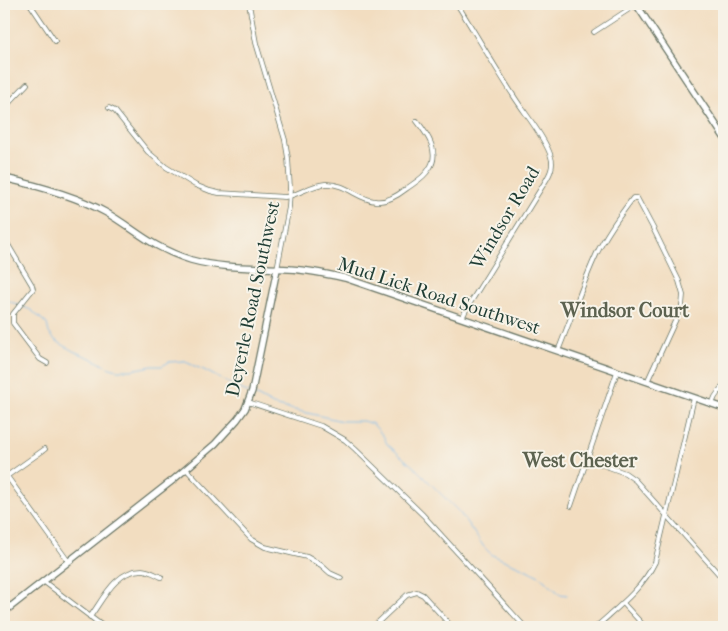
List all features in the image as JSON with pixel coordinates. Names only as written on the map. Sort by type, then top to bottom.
[{"type":"street","points":[[30,4],[55,40]]},
{"type":"street","name":"Deyerle Road Southwest","points":[[4,612],[186,469],[226,433],[237,420],[249,397],[255,378],[290,196],[288,154],[256,43],[249,4]]},
{"type":"street","name":"Windsor Road","points":[[457,4],[547,147],[552,163],[550,173],[545,182],[466,308],[462,318]]},
{"type":"street","points":[[594,32],[636,4],[724,137]]},
{"type":"street","points":[[4,108],[27,84]]},
{"type":"street","points":[[109,108],[115,111],[148,152],[157,160],[203,189],[219,193],[283,197],[323,184],[331,184],[341,186],[373,201],[383,201],[398,196],[426,174],[431,166],[433,150],[429,138],[417,121]]},
{"type":"street","name":"Mud Lick Road Southwest","points":[[4,178],[90,204],[154,244],[176,255],[220,266],[277,268],[345,278],[724,408]]},
{"type":"street","points":[[558,351],[597,253],[624,210],[635,197],[653,228],[679,281],[683,295],[682,306],[647,382]]},
{"type":"street","points":[[4,238],[33,289],[13,314],[13,323],[40,359],[47,363]]},
{"type":"street","points":[[571,506],[617,372]]},
{"type":"street","points":[[712,404],[724,384]]},
{"type":"street","points":[[249,397],[321,426],[345,440],[422,515],[525,627]]},
{"type":"street","points":[[596,627],[638,588],[651,570],[658,554],[694,398]]},
{"type":"street","points":[[45,449],[5,474],[68,561]]},
{"type":"street","points":[[587,459],[613,468],[635,480],[724,580]]},
{"type":"street","points":[[186,469],[251,539],[265,547],[314,560],[330,573],[341,578]]},
{"type":"street","points":[[90,617],[113,584],[130,572],[142,570],[161,577]]},
{"type":"street","points":[[43,581],[104,627]]},
{"type":"street","points":[[373,627],[407,595],[416,592],[423,595],[452,627]]},
{"type":"street","points":[[4,599],[10,606]]},
{"type":"street","points":[[623,603],[645,627]]},
{"type":"waterway","points":[[4,299],[31,310],[47,324],[49,333],[55,340],[107,367],[117,370],[131,370],[183,361],[249,393]]},
{"type":"waterway","points":[[253,394],[273,405],[342,421],[363,421],[373,424],[384,437],[387,444],[416,469],[460,513],[484,547],[492,555],[539,576],[560,594],[567,595]]},
{"type":"district","name":"Windsor Court","points":[[625,310]]},
{"type":"district","name":"West Chester","points":[[580,460]]}]
